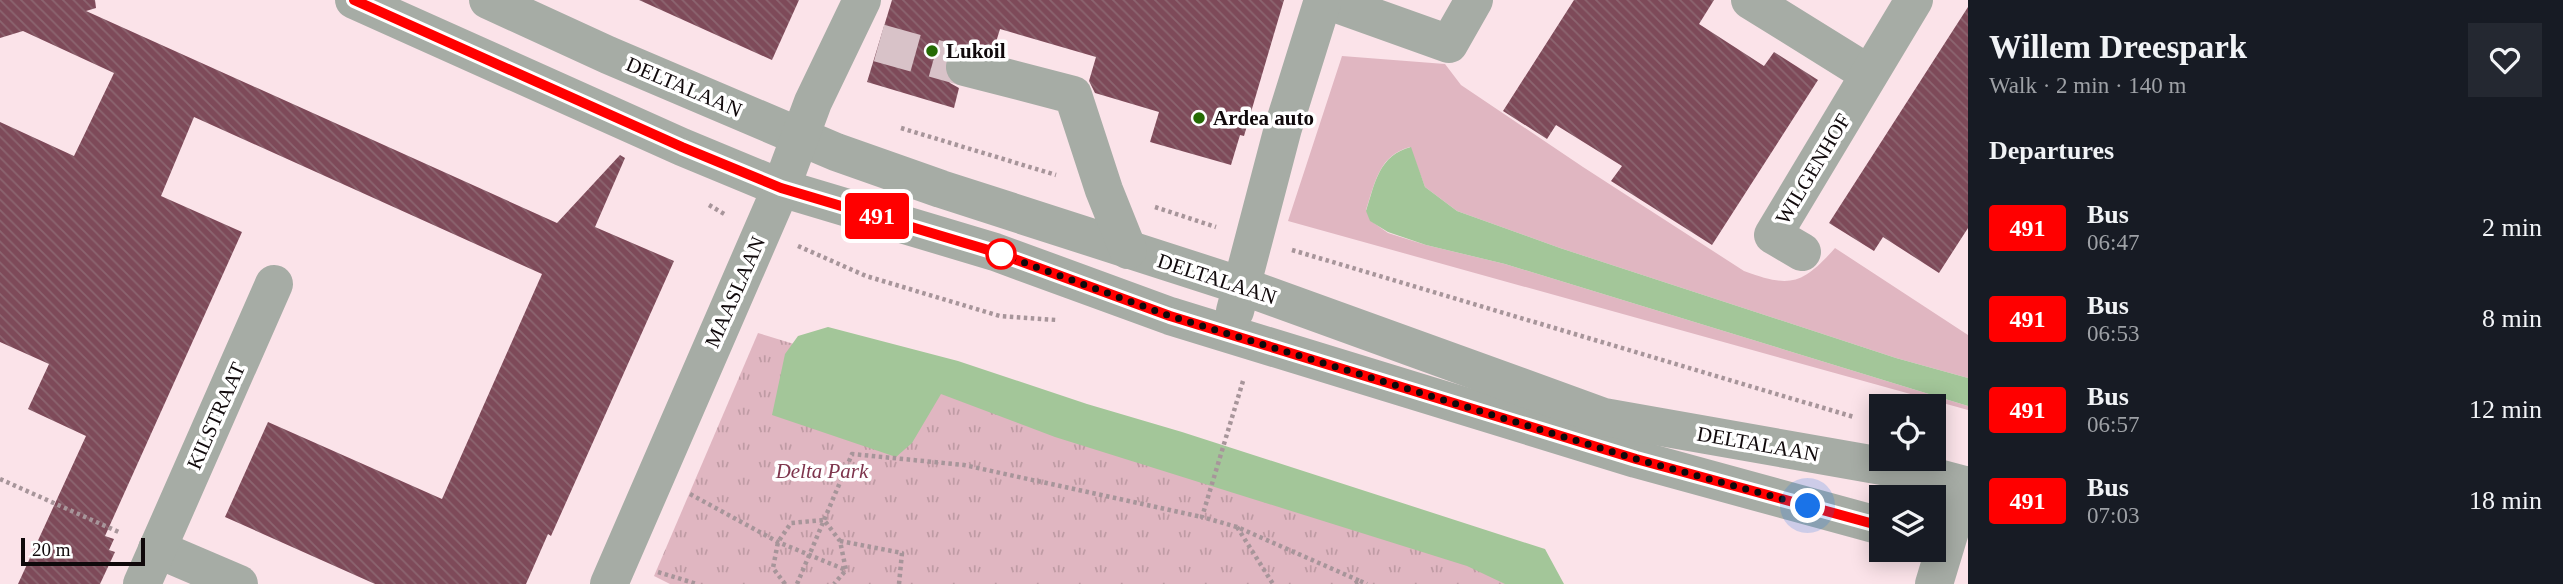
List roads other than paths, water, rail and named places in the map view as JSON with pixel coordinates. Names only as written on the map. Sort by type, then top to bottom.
[{"type":"street","name":"DELTALAAN","points":[[354,0],[682,147],[781,188],[995,252],[1170,316],[1636,459],[1869,523]]},
{"type":"street","name":"DELTALAAN","points":[[488,0],[617,59],[836,152],[928,185],[1242,286],[1604,418],[1916,472],[1966,485]]},
{"type":"street","name":"MAASLAAN","points":[[609,584],[781,188],[813,102],[862,39],[862,0]]},
{"type":"street","points":[[1229,333],[1283,128],[1324,0],[1450,44],[1474,0]]},
{"type":"street","points":[[1750,0],[1869,74]]},
{"type":"street","name":"WILGENHOF","points":[[1802,251],[1773,235],[1914,0]]},
{"type":"street","points":[[965,67],[1073,95],[1104,190],[1128,250]]},
{"type":"street","name":"KILSTRAAT","points":[[142,584],[274,284]]},
{"type":"street","points":[[1934,584],[1966,485]]},
{"type":"street","points":[[157,549],[239,584]]},
{"type":"tunnel","points":[[879,43],[965,67]]},
{"type":"place","name":"Lukoil","points":[[932,51]]},
{"type":"place","name":"Ardea auto","points":[[1199,118]]},
{"type":"park label","name":"Delta Park","points":[[822,471]]}]
